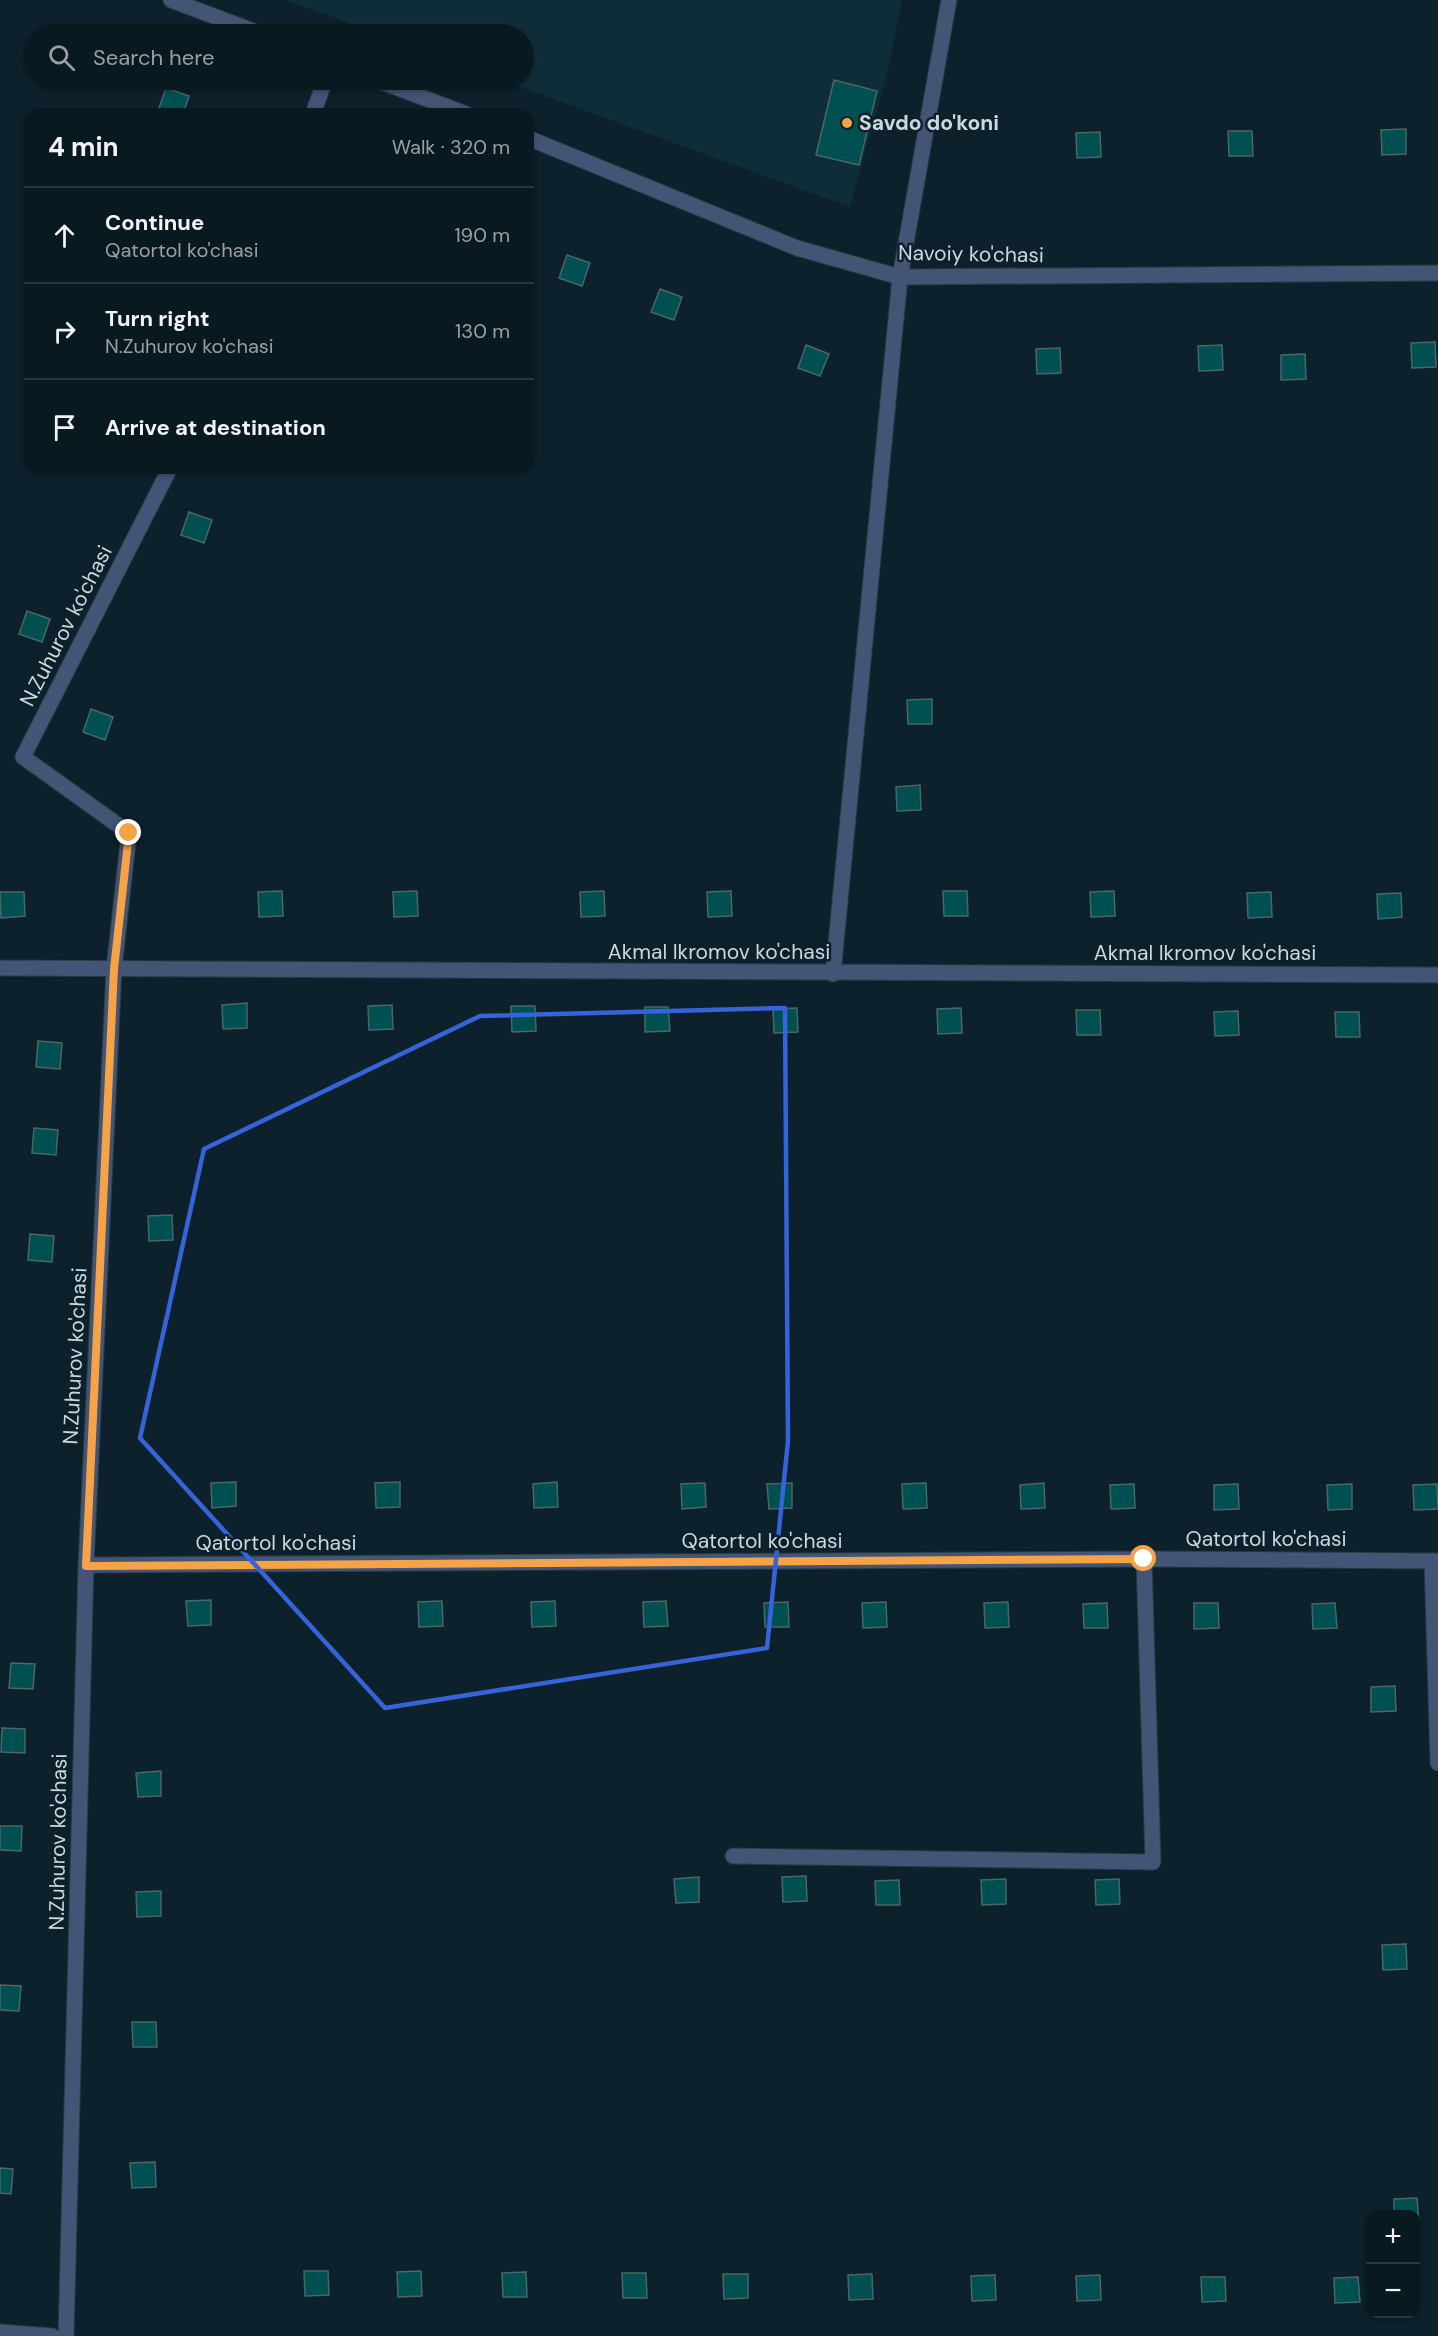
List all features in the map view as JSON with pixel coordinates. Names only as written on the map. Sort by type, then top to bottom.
[{"type":"street","points":[[171,0],[235,24]]},
{"type":"street","points":[[833,974],[900,277],[949,0]]},
{"type":"street","points":[[315,108],[321,90]]},
{"type":"street","points":[[403,90],[449,108]]},
{"type":"street","name":"Navoiy ko'chasi","points":[[534,140],[797,249],[900,277],[1438,273]]},
{"type":"street","name":"N.Zuhurov ko'chasi","points":[[66,2336],[86,1566],[114,969],[129,833],[23,758],[167,474]]},
{"type":"street","name":"Akmal Ikromov ko'chasi","points":[[0,968],[833,974],[1438,975]]},
{"type":"street","points":[[733,1856],[1153,1862],[1144,1559]]},
{"type":"street","name":"Qatortol ko'chasi","points":[[86,1566],[1144,1559],[1435,1561]]},
{"type":"street","points":[[1435,1561],[1438,1763]]},
{"type":"street","points":[[0,2332],[52,2336]]},
{"type":"highlighted area","points":[[785,1008],[788,1441],[767,1648],[385,1708],[140,1438],[204,1149],[480,1016]]},
{"type":"shaded area","points":[[285,0],[902,0],[888,70],[850,207],[528,90],[534,90],[534,24],[351,24]]},
{"type":"building","name":"Savdo do'koni","points":[[834,80],[877,91],[859,165],[816,155]]},
{"type":"building","points":[[165,90],[189,96],[185,108],[159,108]]},
{"type":"building","points":[[1406,129],[1406,154],[1382,155],[1381,130]]},
{"type":"building","points":[[1228,131],[1252,131],[1253,156],[1229,156]]},
{"type":"building","points":[[1100,132],[1101,157],[1077,158],[1076,133]]},
{"type":"building","points":[[567,255],[590,263],[582,286],[559,278]]},
{"type":"building","points":[[660,289],[682,297],[674,320],[651,312]]},
{"type":"building","points":[[1435,342],[1436,367],[1412,368],[1411,343]]},
{"type":"building","points":[[806,345],[829,354],[820,376],[798,368]]},
{"type":"building","points":[[1222,345],[1223,370],[1199,371],[1198,346]]},
{"type":"building","points":[[1060,348],[1061,373],[1037,374],[1036,349]]},
{"type":"building","points":[[1305,354],[1306,379],[1281,380],[1281,355]]},
{"type":"building","points":[[189,512],[212,520],[204,543],[181,535]]},
{"type":"building","points":[[27,611],[50,619],[42,642],[19,634]]},
{"type":"building","points":[[932,699],[932,724],[908,724],[907,700]]},
{"type":"building","points":[[91,709],[113,717],[105,740],[83,732]]},
{"type":"building","points":[[920,785],[921,810],[897,811],[896,787]]},
{"type":"building","points":[[282,891],[283,916],[259,917],[258,892]]},
{"type":"building","points":[[417,891],[418,916],[394,917],[393,892]]},
{"type":"building","points":[[604,891],[605,916],[581,917],[580,892]]},
{"type":"building","points":[[731,891],[732,916],[708,917],[707,892]]},
{"type":"building","points":[[943,891],[967,891],[968,916],[944,916]]},
{"type":"building","points":[[1114,891],[1115,916],[1091,917],[1090,892]]},
{"type":"building","points":[[0,892],[24,892],[25,916],[1,918]]},
{"type":"building","points":[[1271,892],[1272,917],[1248,918],[1247,893]]},
{"type":"building","points":[[1401,893],[1402,917],[1378,919],[1377,894]]},
{"type":"building","points":[[247,1003],[247,1028],[223,1029],[222,1005]]},
{"type":"building","points":[[392,1005],[393,1029],[369,1030],[368,1006]]},
{"type":"building","points":[[511,1006],[535,1006],[536,1031],[512,1032]]},
{"type":"building","points":[[645,1007],[668,1007],[670,1031],[645,1032]]},
{"type":"building","points":[[797,1008],[798,1032],[774,1033],[773,1009]]},
{"type":"building","points":[[961,1008],[962,1033],[938,1034],[937,1009]]},
{"type":"building","points":[[1076,1010],[1100,1010],[1101,1035],[1077,1035]]},
{"type":"building","points":[[1238,1011],[1239,1035],[1215,1036],[1214,1012]]},
{"type":"building","points":[[1335,1012],[1359,1012],[1360,1037],[1336,1037]]},
{"type":"building","points":[[38,1041],[62,1043],[60,1069],[36,1067]]},
{"type":"building","points":[[34,1128],[58,1130],[56,1155],[32,1153]]},
{"type":"building","points":[[172,1215],[173,1240],[149,1241],[148,1216]]},
{"type":"building","points":[[30,1234],[54,1236],[52,1262],[28,1260]]},
{"type":"building","points":[[236,1482],[236,1506],[212,1508],[211,1483]]},
{"type":"building","points":[[400,1482],[400,1507],[376,1508],[375,1483]]},
{"type":"building","points":[[557,1482],[558,1507],[534,1508],[533,1484]]},
{"type":"building","points":[[705,1483],[706,1507],[682,1509],[681,1484]]},
{"type":"building","points":[[792,1483],[792,1508],[769,1509],[767,1484]]},
{"type":"building","points":[[926,1483],[927,1508],[903,1509],[902,1484]]},
{"type":"building","points":[[1044,1483],[1045,1508],[1021,1509],[1020,1485]]},
{"type":"building","points":[[1134,1484],[1135,1508],[1111,1509],[1110,1485]]},
{"type":"building","points":[[1238,1484],[1239,1509],[1214,1510],[1214,1485]]},
{"type":"building","points":[[1352,1484],[1352,1509],[1328,1510],[1327,1485]]},
{"type":"building","points":[[1437,1484],[1438,1509],[1414,1510],[1413,1485]]},
{"type":"building","points":[[211,1600],[211,1625],[188,1626],[186,1601]]},
{"type":"building","points":[[442,1601],[443,1626],[419,1627],[418,1602]]},
{"type":"building","points":[[555,1601],[556,1626],[532,1627],[531,1602]]},
{"type":"building","points":[[666,1601],[668,1626],[644,1627],[643,1602]]},
{"type":"building","points":[[788,1602],[789,1627],[765,1627],[764,1603]]},
{"type":"building","points":[[886,1602],[887,1627],[863,1628],[862,1603]]},
{"type":"building","points":[[1008,1602],[1009,1627],[985,1628],[984,1603]]},
{"type":"building","points":[[1107,1603],[1108,1628],[1084,1628],[1083,1604]]},
{"type":"building","points":[[1194,1603],[1218,1603],[1219,1628],[1194,1629]]},
{"type":"building","points":[[1335,1603],[1337,1628],[1313,1629],[1312,1604]]},
{"type":"building","points":[[11,1663],[35,1664],[33,1689],[9,1688]]},
{"type":"building","points":[[1395,1686],[1396,1711],[1371,1712],[1371,1687]]},
{"type":"building","points":[[2,1728],[25,1729],[25,1753],[1,1752]]},
{"type":"building","points":[[161,1771],[161,1796],[138,1797],[136,1773]]},
{"type":"building","points":[[0,1826],[22,1826],[21,1851],[0,1850]]},
{"type":"building","points":[[806,1876],[807,1901],[783,1902],[782,1877]]},
{"type":"building","points":[[699,1877],[699,1902],[676,1903],[674,1879]]},
{"type":"building","points":[[1006,1879],[1006,1904],[982,1905],[981,1880]]},
{"type":"building","points":[[1119,1879],[1120,1904],[1096,1905],[1095,1880]]},
{"type":"building","points":[[899,1880],[900,1905],[876,1905],[875,1881]]},
{"type":"building","points":[[161,1891],[161,1916],[137,1917],[136,1892]]},
{"type":"building","points":[[1406,1944],[1407,1969],[1383,1970],[1382,1945]]},
{"type":"building","points":[[0,1985],[21,1986],[19,2011],[0,2010]]},
{"type":"building","points":[[132,2022],[156,2022],[157,2047],[133,2047]]},
{"type":"building","points":[[155,2162],[156,2187],[132,2188],[130,2163]]},
{"type":"building","points":[[0,2168],[13,2169],[11,2194],[0,2193]]},
{"type":"building","points":[[1417,2198],[1418,2210],[1394,2210],[1394,2199]]},
{"type":"building","points":[[304,2271],[328,2271],[329,2295],[305,2296]]},
{"type":"building","points":[[421,2271],[422,2296],[398,2297],[397,2272]]},
{"type":"building","points":[[526,2272],[527,2297],[503,2297],[502,2273]]},
{"type":"building","points":[[622,2273],[646,2273],[647,2298],[623,2298]]},
{"type":"building","points":[[723,2274],[748,2274],[748,2298],[724,2299]]},
{"type":"building","points":[[872,2274],[873,2299],[849,2300],[848,2275]]},
{"type":"building","points":[[995,2275],[996,2300],[972,2301],[971,2276]]},
{"type":"building","points":[[1100,2275],[1101,2300],[1077,2301],[1076,2276]]},
{"type":"building","points":[[1201,2277],[1225,2277],[1226,2301],[1202,2302]]},
{"type":"building","points":[[1358,2277],[1360,2302],[1335,2303],[1334,2278]]},
{"type":"place","name":"Savdo do'koni","points":[[847,123]]},
{"type":"route","points":[[129,833],[114,969],[86,1566],[1144,1559]]}]
